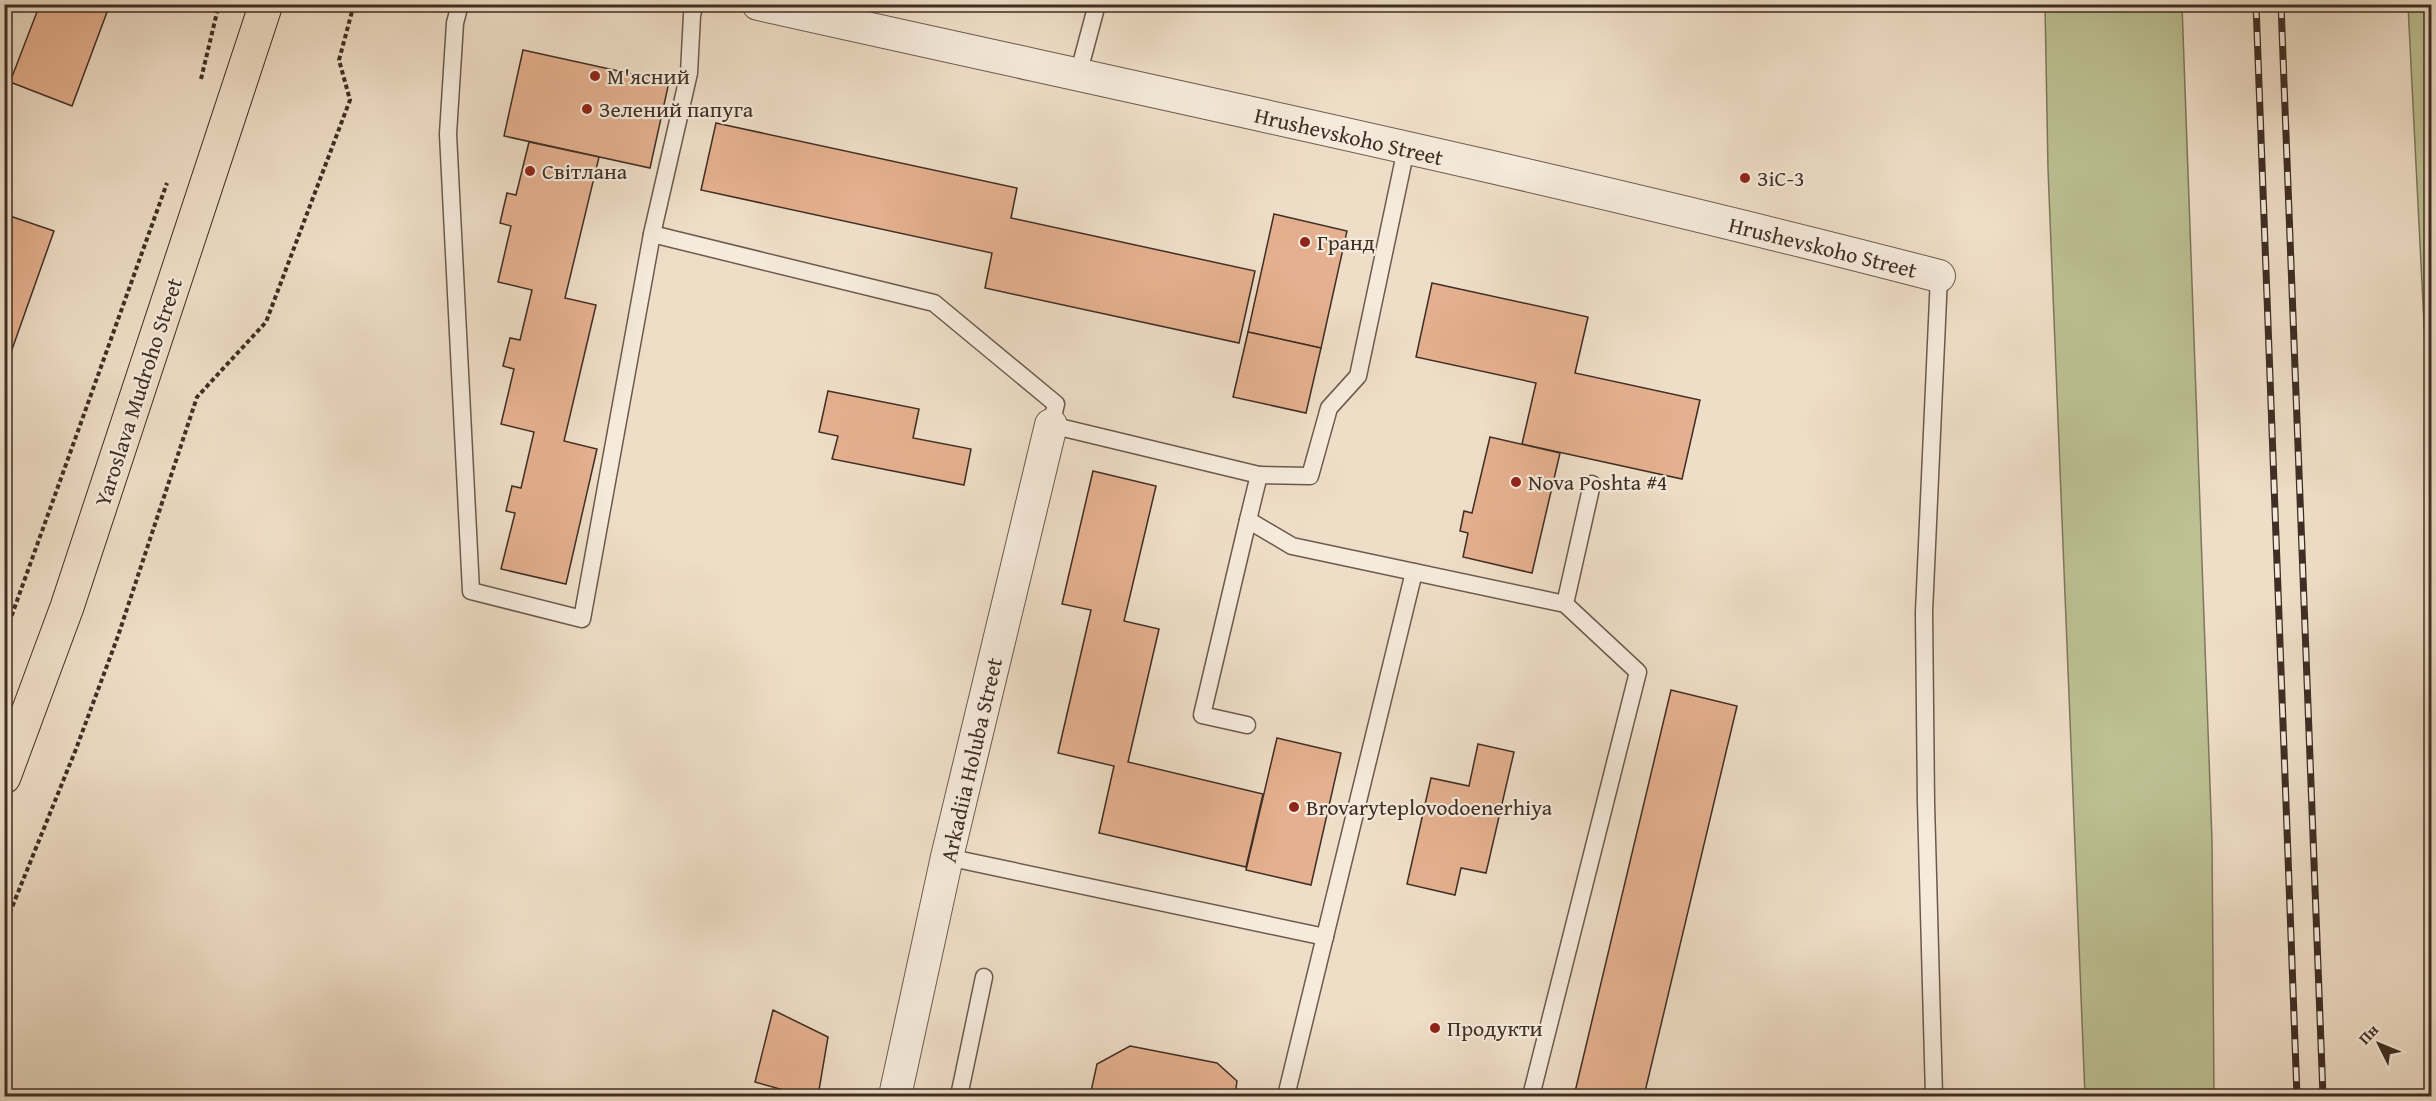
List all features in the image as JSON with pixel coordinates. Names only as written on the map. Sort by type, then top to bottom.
[{"type":"main road","name":"Yaroslava Mudroho Street","points":[[4,777],[67,607],[266,4]]},
{"type":"street","name":"Hrushevskoho Street","points":[[758,4],[1765,231],[1939,276]]},
{"type":"street","name":"Arkadiia Holuba Street","points":[[895,1096],[947,857],[1051,425]]},
{"type":"lane","points":[[460,4],[455,23],[448,134],[471,591],[582,620],[652,234],[689,73],[692,15],[695,4]]},
{"type":"lane","points":[[1078,75],[1097,4]]},
{"type":"lane","points":[[652,234],[934,303],[1056,404],[1051,425],[1259,475],[1310,476],[1329,408],[1358,376],[1406,149]]},
{"type":"lane","points":[[1934,1096],[1926,803],[1924,612],[1939,276]]},
{"type":"lane","points":[[1247,725],[1202,715],[1259,475]]},
{"type":"lane","points":[[1565,604],[1592,484]]},
{"type":"lane","points":[[1248,520],[1292,546],[1565,604],[1638,672],[1531,1096]]},
{"type":"lane","points":[[1286,1096],[1414,572]]},
{"type":"lane","points":[[947,857],[1325,938]]},
{"type":"lane","points":[[959,1096],[984,977]]},
{"type":"path","points":[[201,81],[219,4]]},
{"type":"path","points":[[4,927],[76,749],[118,636],[197,397],[266,322],[350,100],[339,60],[354,4]]},
{"type":"path","points":[[4,637],[167,181]]},
{"type":"green space","points":[[2045,5],[2182,5],[2212,841],[2214,1096],[2085,1096],[2048,169]]},
{"type":"green space","points":[[2408,5],[2431,5],[2431,463]]},
{"type":"building","points":[[40,4],[110,4],[72,106],[10,82]]},
{"type":"building","name":"Зелений папуга","points":[[523,50],[669,82],[650,168],[504,136]]},
{"type":"building","points":[[716,123],[1017,188],[1011,218],[1255,271],[1239,343],[985,288],[992,253],[701,190]]},
{"type":"building","points":[[529,142],[599,157],[565,298],[596,305],[564,441],[597,449],[566,584],[501,569],[515,513],[506,511],[512,486],[521,488],[534,432],[501,424],[514,369],[503,366],[510,338],[520,340],[532,290],[498,282],[511,226],[500,223],[507,193],[516,195]]},
{"type":"building","points":[[4,214],[54,231],[4,372]]},
{"type":"building","points":[[1274,214],[1347,231],[1321,348],[1248,332]]},
{"type":"building","points":[[1432,283],[1588,317],[1575,373],[1700,400],[1682,479],[1522,444],[1536,383],[1416,357]]},
{"type":"building","points":[[1248,332],[1321,348],[1306,413],[1233,397]]},
{"type":"building","points":[[828,391],[919,409],[913,438],[971,449],[964,485],[832,459],[838,436],[819,432]]},
{"type":"building","name":"Nova Poshta #4","points":[[1490,437],[1560,453],[1532,573],[1463,557],[1468,533],[1460,531],[1464,511],[1472,513]]},
{"type":"building","points":[[1093,471],[1156,486],[1124,621],[1159,629],[1128,762],[1263,794],[1246,867],[1099,833],[1114,766],[1058,753],[1091,610],[1062,604]]},
{"type":"building","points":[[1671,690],[1737,706],[1644,1096],[1574,1096]]},
{"type":"building","name":"Brovaryteplovodoenerhiya","points":[[1277,738],[1341,753],[1311,885],[1246,870]]},
{"type":"building","points":[[1478,744],[1514,752],[1486,873],[1461,868],[1455,895],[1407,884],[1431,778],[1469,786]]},
{"type":"building","points":[[773,1010],[828,1037],[818,1096],[805,1096],[755,1082]]},
{"type":"building","points":[[1130,1046],[1217,1063],[1237,1081],[1235,1096],[1090,1096],[1097,1064]]},
{"type":"railway","points":[[2256,4],[2297,1096]]},
{"type":"railway","points":[[2281,4],[2323,1096]]},
{"type":"place","name":"М'ясний","points":[[595,76]]},
{"type":"place","name":"Зелений папуга","points":[[587,109]]},
{"type":"place","name":"Світлана","points":[[530,171]]},
{"type":"place","name":"ЗіС-3","points":[[1745,178]]},
{"type":"place","name":"Гранд","points":[[1305,242]]},
{"type":"place","name":"Nova Poshta #4","points":[[1516,482]]},
{"type":"place","name":"Brovaryteplovodoenerhiya","points":[[1294,807]]},
{"type":"place","name":"Продукти","points":[[1435,1028]]}]
